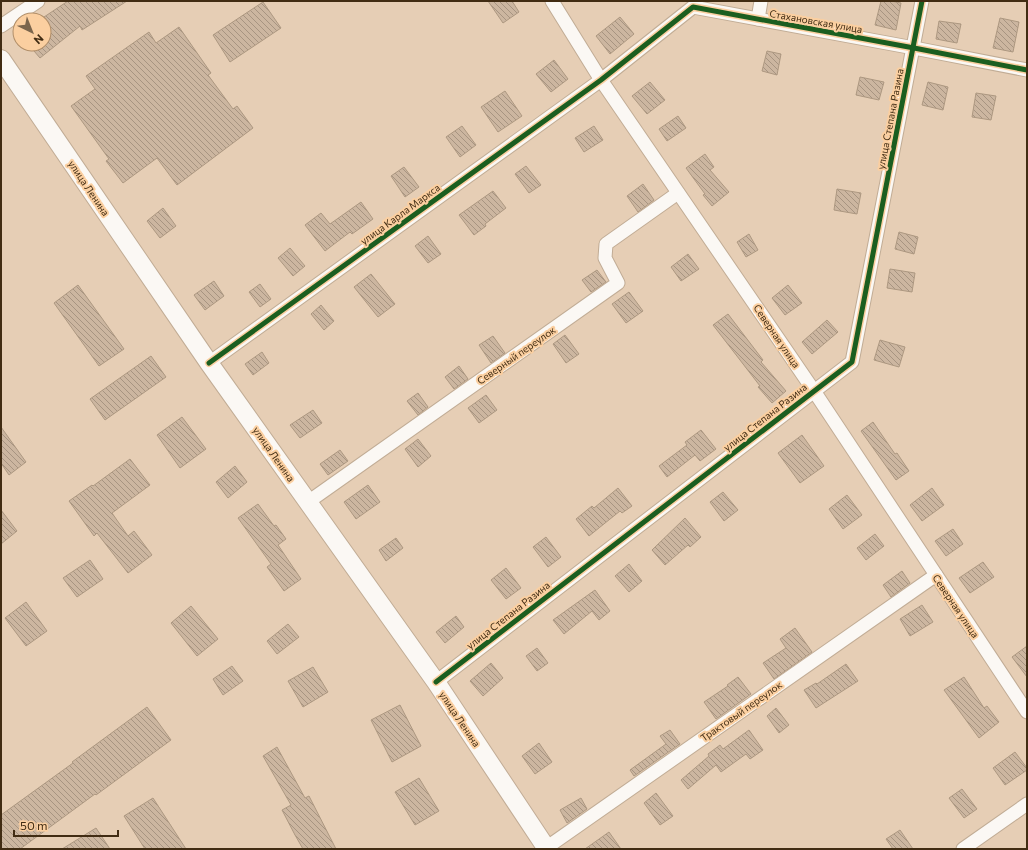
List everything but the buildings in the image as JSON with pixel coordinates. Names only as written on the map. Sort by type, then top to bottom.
[{"type":"main road","name":"улица Ленина","points":[[1,59],[209,363],[436,682],[546,848]]},
{"type":"street","points":[[1,26],[38,1]]},
{"type":"street","name":"Северная улица","points":[[552,1],[601,80],[814,391],[1027,712]]},
{"type":"street","points":[[758,19],[761,1]]},
{"type":"street","name":"улица Степана Разина","points":[[436,682],[852,362],[922,1]]},
{"type":"street","name":"Стахановская улица","points":[[601,80],[693,7],[1027,70]]},
{"type":"street","name":"улица Карла Маркса","points":[[209,363],[601,80]]},
{"type":"street","name":"Северный переулок","points":[[308,502],[618,283],[605,258],[606,244],[678,193]]},
{"type":"street","name":"Трактовый переулок","points":[[546,848],[936,575]]},
{"type":"street","points":[[963,849],[1027,804]]},
{"type":"cycle path","points":[[436,682],[852,362],[922,1]]},
{"type":"cycle path","points":[[209,363],[601,80],[693,7],[1027,70]]}]
